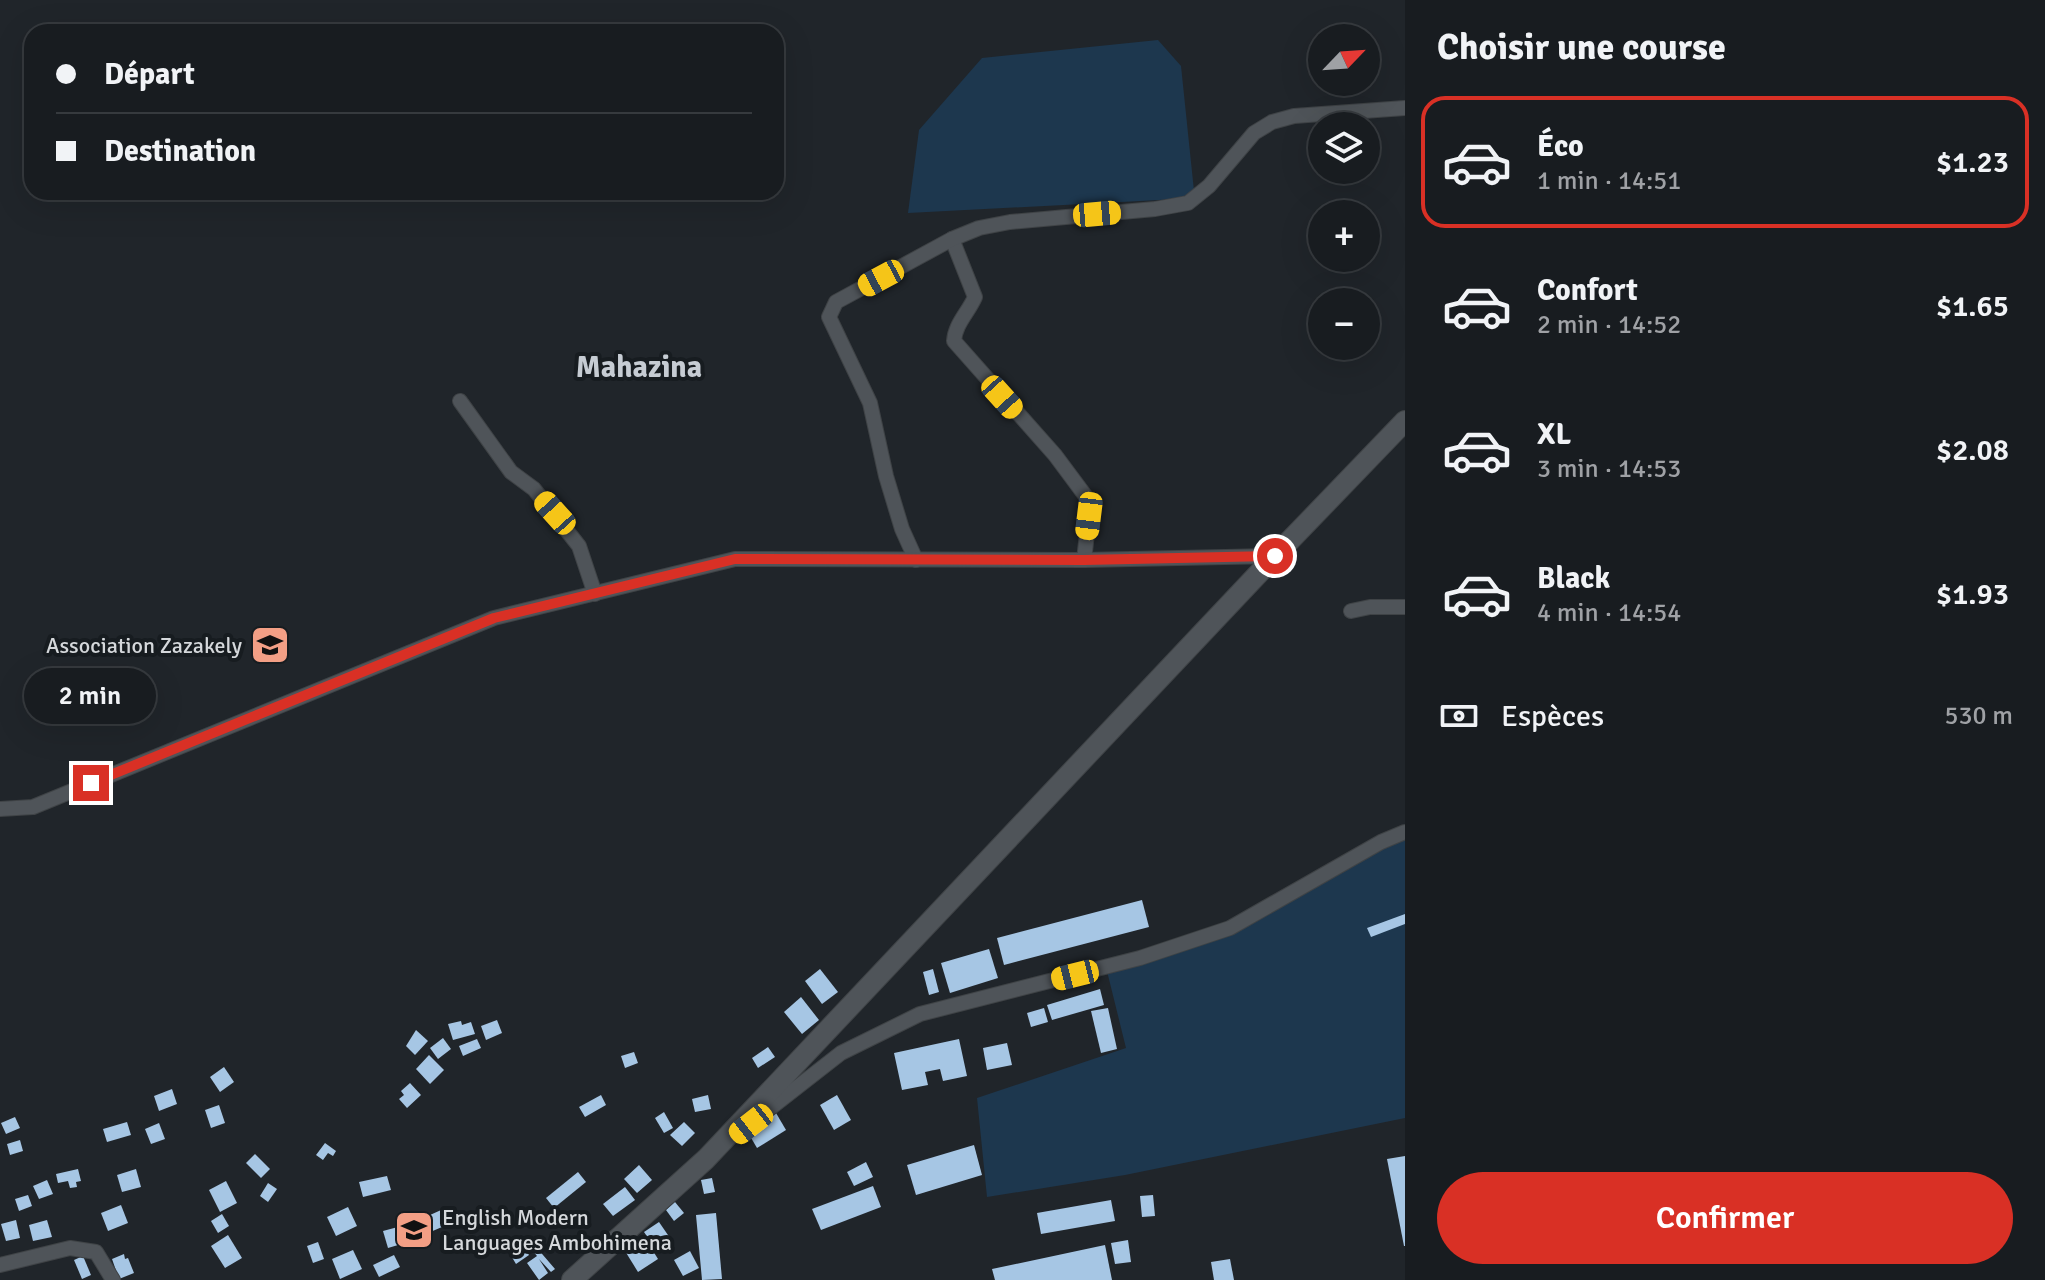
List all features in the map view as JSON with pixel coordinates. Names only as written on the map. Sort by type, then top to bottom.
[{"type":"main road","points":[[572,1280],[706,1159],[1405,421]]},
{"type":"street","points":[[916,560],[902,529],[886,476],[870,403],[829,317],[836,302],[952,239],[979,228],[1188,203],[1209,186],[1254,133],[1272,122],[1294,116],[1405,108]]},
{"type":"street","points":[[952,239],[975,297],[955,329],[954,341],[1055,455],[1087,498],[1089,516],[1084,560]]},
{"type":"street","points":[[460,401],[511,472],[534,489],[579,546],[595,594]]},
{"type":"street","points":[[0,809],[33,807],[494,618],[735,559],[1084,560],[1275,556]]},
{"type":"street","points":[[1351,611],[1370,607],[1405,607]]},
{"type":"street","points":[[706,1159],[841,1053],[920,1014],[1140,958],[1230,928],[1381,842],[1405,832]]},
{"type":"street","points":[[0,1265],[70,1248],[96,1252],[113,1280]]},
{"type":"shaded area","points":[[1158,40],[1181,66],[1194,191],[1178,199],[908,213],[919,130],[982,58]]},
{"type":"shaded area","points":[[1405,832],[1405,1118],[1125,1175],[987,1197],[977,1098],[1126,1048],[1106,967],[1230,928]]},
{"type":"building","points":[[1142,900],[1149,927],[1004,965],[997,938]]},
{"type":"building","points":[[1405,914],[1405,924],[1371,937],[1367,928]]},
{"type":"building","points":[[989,949],[998,978],[950,993],[941,963]]},
{"type":"building","points":[[820,969],[838,992],[822,1004],[805,981]]},
{"type":"building","points":[[933,969],[939,992],[929,995],[923,972]]},
{"type":"building","points":[[1100,989],[1104,1005],[1052,1020],[1047,1005]]},
{"type":"building","points":[[801,997],[819,1020],[802,1034],[784,1012]]},
{"type":"building","points":[[1044,1008],[1048,1022],[1031,1027],[1027,1013]]},
{"type":"building","points":[[1108,1008],[1117,1049],[1101,1053],[1091,1011]]},
{"type":"building","points":[[497,1020],[502,1033],[486,1040],[481,1026]]},
{"type":"building","points":[[461,1021],[462,1025],[471,1022],[475,1034],[453,1040],[448,1024]]},
{"type":"building","points":[[416,1030],[428,1041],[415,1055],[406,1046]]},
{"type":"building","points":[[443,1038],[451,1049],[438,1059],[430,1048]]},
{"type":"building","points":[[477,1039],[481,1048],[463,1056],[459,1046]]},
{"type":"building","points":[[959,1039],[967,1076],[943,1081],[940,1069],[925,1072],[928,1085],[902,1090],[894,1053]]},
{"type":"building","points":[[1007,1043],[1012,1065],[987,1070],[983,1048]]},
{"type":"building","points":[[768,1047],[775,1057],[758,1068],[752,1058]]},
{"type":"building","points":[[634,1052],[638,1063],[625,1068],[621,1056]]},
{"type":"building","points":[[429,1055],[444,1070],[430,1084],[416,1069]]},
{"type":"building","points":[[224,1067],[234,1082],[220,1092],[210,1077]]},
{"type":"building","points":[[410,1083],[421,1095],[407,1108],[399,1099],[404,1095],[401,1091]]},
{"type":"building","points":[[172,1089],[177,1104],[159,1111],[154,1096]]},
{"type":"building","points":[[601,1095],[606,1105],[585,1117],[579,1107]]},
{"type":"building","points":[[708,1095],[711,1109],[695,1112],[692,1099]]},
{"type":"building","points":[[837,1095],[851,1120],[834,1130],[820,1105]]},
{"type":"building","points":[[219,1105],[225,1123],[211,1128],[205,1110]]},
{"type":"building","points":[[664,1112],[673,1128],[664,1133],[655,1118]]},
{"type":"building","points":[[776,1113],[786,1130],[757,1148],[747,1131]]},
{"type":"building","points":[[15,1117],[20,1128],[6,1134],[1,1123]]},
{"type":"building","points":[[127,1122],[131,1135],[107,1142],[103,1129]]},
{"type":"building","points":[[684,1122],[695,1133],[682,1146],[670,1135]]},
{"type":"building","points":[[159,1123],[165,1139],[151,1144],[145,1129]]},
{"type":"building","points":[[20,1140],[23,1151],[10,1155],[7,1144]]},
{"type":"building","points":[[325,1143],[336,1151],[333,1156],[328,1153],[323,1160],[316,1155]]},
{"type":"building","points":[[974,1145],[982,1175],[916,1195],[907,1165]]},
{"type":"building","points":[[255,1154],[270,1169],[261,1178],[246,1163]]},
{"type":"building","points":[[1405,1156],[1405,1246],[1404,1246],[1387,1159]]},
{"type":"building","points":[[866,1162],[873,1177],[854,1186],[847,1172]]},
{"type":"building","points":[[639,1165],[652,1180],[637,1193],[624,1179]]},
{"type":"building","points":[[78,1169],[81,1181],[76,1182],[77,1187],[70,1188],[68,1181],[58,1183],[56,1174]]},
{"type":"building","points":[[136,1169],[141,1187],[122,1192],[117,1175]]},
{"type":"building","points":[[578,1172],[586,1182],[554,1208],[546,1198]]},
{"type":"building","points":[[387,1176],[391,1190],[363,1197],[359,1182]]},
{"type":"building","points":[[712,1178],[715,1192],[704,1194],[701,1180]]},
{"type":"building","points":[[47,1180],[53,1194],[39,1199],[33,1186]]},
{"type":"building","points":[[226,1181],[237,1203],[220,1212],[209,1190]]},
{"type":"building","points":[[268,1183],[277,1189],[268,1202],[260,1196]]},
{"type":"building","points":[[873,1186],[881,1207],[821,1230],[812,1209]]},
{"type":"building","points":[[625,1187],[635,1200],[613,1216],[603,1204]]},
{"type":"building","points":[[28,1195],[32,1206],[19,1211],[15,1199]]},
{"type":"building","points":[[1153,1195],[1155,1216],[1142,1217],[1140,1196]]},
{"type":"building","points":[[1111,1200],[1115,1221],[1041,1234],[1037,1213]]},
{"type":"building","points":[[675,1202],[684,1213],[674,1221],[666,1210]]},
{"type":"building","points":[[121,1205],[128,1223],[108,1231],[101,1213]]},
{"type":"building","points":[[450,1206],[456,1221],[428,1233],[424,1224],[433,1221],[430,1215]]},
{"type":"building","points":[[348,1207],[357,1226],[336,1236],[327,1217]]},
{"type":"building","points":[[716,1213],[722,1279],[702,1280],[696,1215]]},
{"type":"building","points":[[222,1214],[229,1226],[218,1233],[211,1221]]},
{"type":"building","points":[[16,1220],[20,1238],[6,1241],[1,1224]]},
{"type":"building","points":[[47,1220],[52,1237],[33,1241],[29,1225]]},
{"type":"building","points":[[420,1221],[425,1237],[388,1248],[383,1231]]},
{"type":"building","points":[[659,1222],[670,1238],[655,1248],[644,1232]]},
{"type":"building","points":[[228,1235],[242,1258],[225,1268],[211,1246]]},
{"type":"building","points":[[645,1238],[658,1259],[638,1272],[625,1251]]},
{"type":"building","points":[[1128,1240],[1131,1262],[1115,1264],[1111,1243]]},
{"type":"building","points":[[318,1242],[324,1259],[313,1263],[307,1246]]},
{"type":"building","points":[[1105,1245],[1112,1280],[995,1280],[992,1269]]},
{"type":"building","points":[[523,1246],[529,1255],[516,1264],[510,1254]]},
{"type":"building","points":[[537,1248],[555,1269],[551,1272],[539,1259],[548,1273],[539,1280],[527,1263],[537,1256],[533,1251]]},
{"type":"building","points":[[353,1250],[362,1269],[340,1279],[332,1259]]},
{"type":"building","points":[[690,1251],[699,1268],[683,1276],[674,1260]]},
{"type":"building","points":[[124,1254],[134,1273],[119,1279],[112,1259]]},
{"type":"building","points":[[394,1255],[400,1267],[379,1277],[373,1265]]},
{"type":"building","points":[[83,1256],[91,1275],[82,1279],[74,1260]]},
{"type":"building","points":[[1230,1259],[1234,1280],[1214,1280],[1211,1262]]},
{"type":"place","name":"Association Zazakely","points":[[270,645]]},
{"type":"place","name":"English Modern Languages Ambohimena","points":[[414,1230]]},
{"type":"district","name":"Mahazina","points":[[639,367]]},
{"type":"route","points":[[91,783],[494,618],[735,559],[1084,560],[1275,556]]}]
